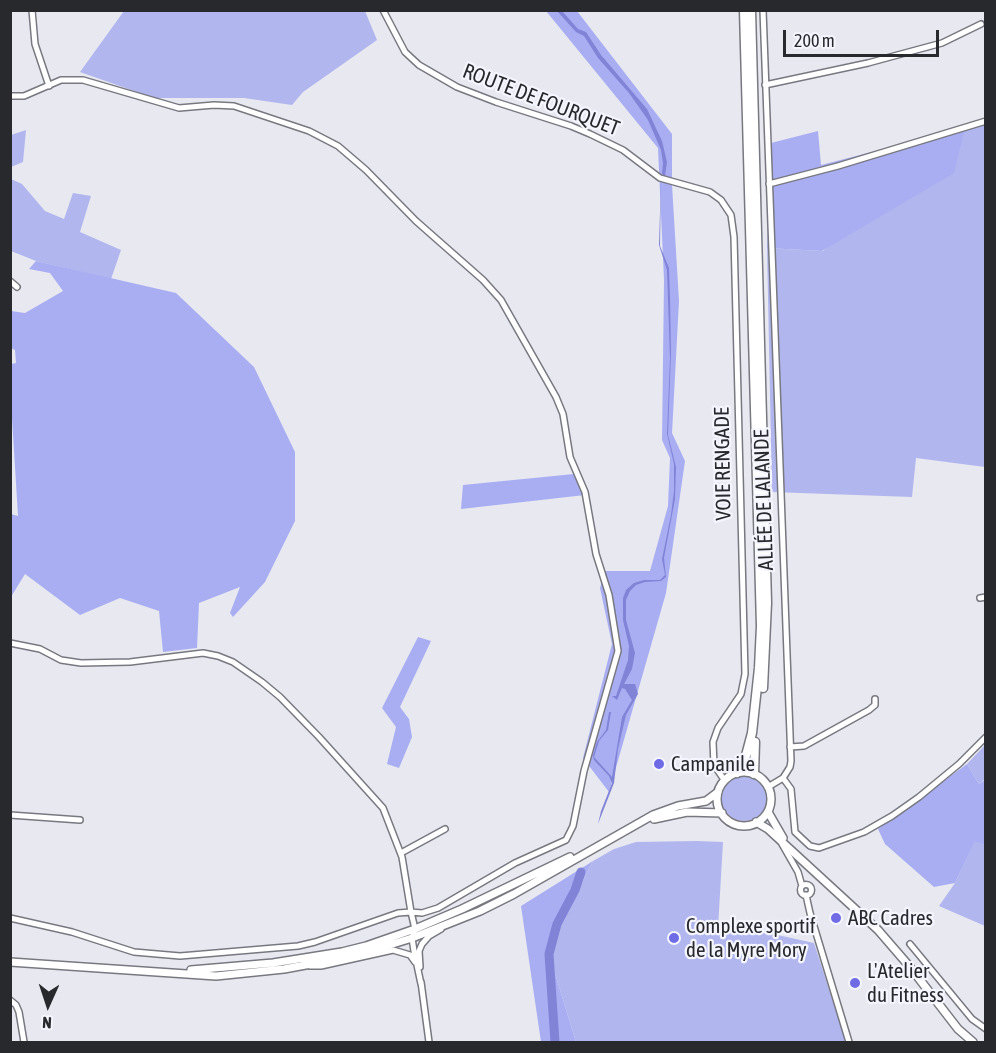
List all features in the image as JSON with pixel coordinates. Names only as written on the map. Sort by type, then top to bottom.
[{"type":"highway","points":[[737,773],[744,763],[752,733],[761,626],[744,10]]},
{"type":"highway","points":[[751,10],[767,626],[765,671],[753,752],[754,774]]},
{"type":"main road","points":[[768,812],[756,822],[743,825],[734,823],[722,813],[717,799],[724,780],[737,773],[754,774],[760,777],[768,787],[771,798],[768,812],[791,850]]},
{"type":"main road","points":[[10,963],[216,976],[309,965],[354,956],[450,924],[514,894],[635,825],[666,810],[706,801],[718,792]]},
{"type":"main road","points":[[635,825],[668,814],[722,813]]},
{"type":"main road","points":[[756,822],[780,840],[878,930],[910,966],[958,1029],[973,1042]]},
{"type":"main road","points":[[171,972],[273,963],[342,952],[415,929],[606,841]]},
{"type":"main road","points":[[958,1029],[963,1042]]},
{"type":"street","points":[[32,10],[35,44],[49,86]]},
{"type":"street","name":"ROUTE DE FOURQUET","points":[[382,10],[405,52],[419,65],[457,87],[572,126],[623,150],[660,178],[710,192]]},
{"type":"street","name":"ALLÉE DE LALANDE","points":[[764,10],[790,747],[790,767],[783,778]]},
{"type":"street","points":[[765,86],[868,63],[942,43],[981,24]]},
{"type":"street","points":[[10,96],[24,96],[61,80],[83,80],[178,108],[234,106],[309,131],[338,146],[366,170],[416,221],[481,278],[501,300],[563,414],[570,457],[585,492],[596,554],[609,595],[618,651],[584,771],[573,826],[566,840],[515,862],[432,911],[398,913],[298,946],[180,956],[152,955],[127,950],[72,932],[10,918]]},
{"type":"street","points":[[769,184],[986,121]]},
{"type":"street","name":"VOIE RENGADE","points":[[710,192],[727,207],[732,220],[734,237],[745,655],[744,683],[741,694],[714,736],[713,759],[724,780]]},
{"type":"street","points":[[10,281],[17,287]]},
{"type":"street","points":[[10,644],[40,649],[61,660],[81,663],[130,662],[203,653],[232,662],[280,697],[383,808],[401,853],[415,929],[412,938],[429,1042]]},
{"type":"street","points":[[790,747],[804,746],[869,710],[875,705],[875,699]]},
{"type":"street","points":[[768,787],[783,778],[791,789],[795,832],[810,846],[819,848],[864,832],[892,816],[959,764],[986,737]]},
{"type":"street","points":[[10,815],[80,820]]},
{"type":"street","points":[[401,853],[445,829]]},
{"type":"street","points":[[780,840],[798,872],[802,886],[806,884],[812,888],[811,893],[806,895],[810,913],[849,1042]]},
{"type":"street","points":[[421,984],[419,951],[422,944],[429,936],[450,924]]},
{"type":"street","points":[[910,944],[972,1019],[986,1029]]},
{"type":"street","points":[[309,965],[321,966],[386,951],[399,951],[413,958],[421,984]]},
{"type":"street","points":[[10,1000],[19,1012],[24,1042]]},
{"type":"shaded area","points":[[124,11],[365,11],[377,40],[303,92],[292,105],[244,98],[154,98],[80,72]]},
{"type":"shaded area","points":[[546,11],[577,11],[672,134],[672,185],[679,301],[672,433],[685,461],[666,593],[609,792],[583,758],[612,644],[600,588],[605,571],[650,571],[668,506],[670,458],[662,440],[664,280],[658,148]]},
{"type":"shaded area","points":[[557,11],[562,11],[578,29],[586,32],[601,55],[647,109],[662,141],[667,162],[665,176],[662,174],[661,150],[648,120],[629,93],[598,58],[584,36],[576,32]]},
{"type":"shaded area","points":[[985,124],[985,467],[916,458],[912,497],[772,492],[767,248],[823,251],[965,128]]},
{"type":"shaded area","points":[[965,128],[954,173],[822,251],[767,248],[771,143],[818,131],[821,165]]},
{"type":"shaded area","points":[[26,130],[23,162],[11,167],[11,135]]},
{"type":"shaded area","points":[[11,179],[22,184],[45,211],[64,219],[73,193],[91,196],[80,232],[121,250],[111,279],[36,261],[11,251]]},
{"type":"shaded area","points":[[661,180],[660,246],[669,268],[670,297],[671,352],[668,435],[676,467],[675,499],[664,558],[666,577],[661,581],[636,585],[626,600],[626,620],[635,653],[632,669],[624,684],[635,684],[638,694],[626,715],[618,749],[614,783],[598,824],[612,783],[593,756],[597,742],[606,730],[609,712],[611,712],[608,730],[599,741],[594,757],[612,777],[622,717],[632,700],[622,688],[617,700],[612,696],[616,696],[628,660],[629,646],[623,620],[623,598],[626,590],[634,583],[644,580],[660,580],[665,575],[662,559],[674,491],[674,464],[667,434],[670,358],[667,270],[659,245]]},
{"type":"shaded area","points":[[36,261],[176,293],[254,367],[295,452],[295,521],[265,582],[233,617],[230,613],[240,587],[199,603],[197,648],[163,652],[159,611],[120,598],[80,615],[25,574],[11,597],[11,514],[18,516],[11,402],[11,364],[16,363],[15,350],[11,348],[11,311],[25,313],[63,291],[50,273],[29,269]]},
{"type":"shaded area","points":[[574,474],[585,495],[461,509],[463,485]]},
{"type":"shaded area","points":[[418,637],[431,641],[400,707],[409,719],[412,737],[399,768],[387,764],[396,727],[382,708]]},
{"type":"shaded area","points":[[985,745],[985,779],[979,784],[967,764]]},
{"type":"shaded area","points":[[967,764],[979,784],[985,780],[985,845],[975,841],[955,883],[934,887],[885,844],[878,829]]},
{"type":"shaded area","points":[[744,775],[760,782],[767,798],[760,814],[744,821],[728,814],[721,798],[728,782]]},
{"type":"shaded area","points":[[975,840],[985,845],[985,926],[939,906],[955,883]]},
{"type":"shaded area","name":"Complexe sportif de la Myre Mory","points":[[636,842],[723,842],[718,928],[773,934],[814,943],[846,1042],[576,1042],[549,954],[558,929],[593,861],[614,849]]},
{"type":"shaded area","points":[[593,861],[558,929],[549,954],[576,1042],[541,1042],[521,906]]},
{"type":"waterway","points":[[555,1042],[549,954],[557,924],[575,890],[581,872]]},
{"type":"place","name":"Campanile","points":[[659,764]]},
{"type":"place","name":"ABC Cadres","points":[[836,918]]},
{"type":"place","name":"Complexe sportif de la Myre Mory","points":[[674,938]]},
{"type":"place","name":"L'Atelier du Fitness","points":[[855,983]]}]
